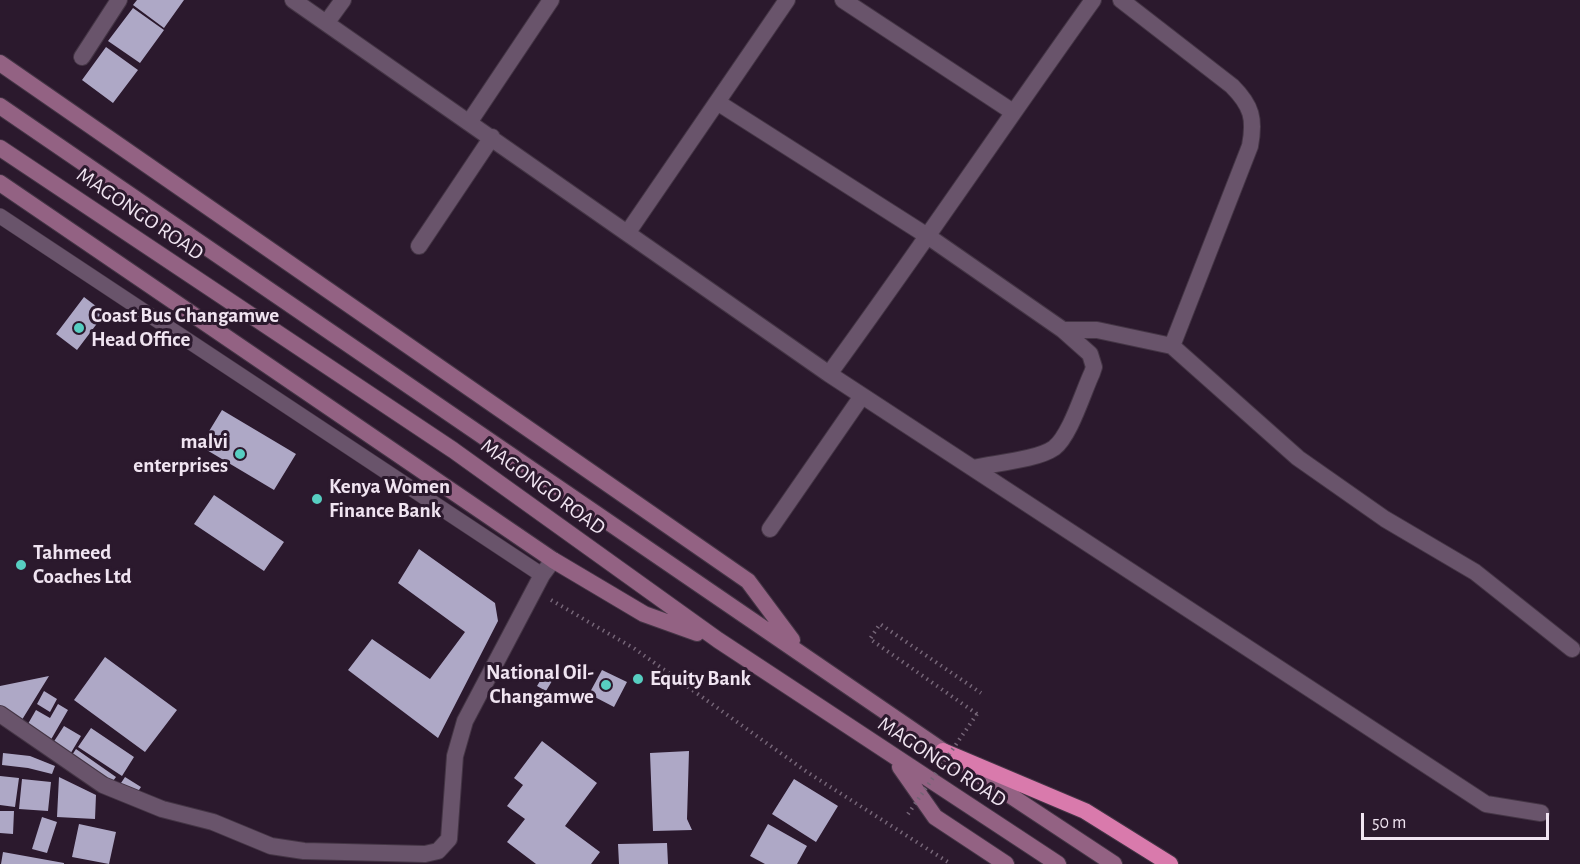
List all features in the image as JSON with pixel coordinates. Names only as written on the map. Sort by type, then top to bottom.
[{"type":"highway","points":[[943,751],[1084,810],[1170,864]]},
{"type":"main road","points":[[0,63],[748,581],[801,652]]},
{"type":"main road","name":"MAGONGO ROAD","points":[[0,106],[943,751],[1114,864]]},
{"type":"main road","name":"MAGONGO ROAD","points":[[0,148],[453,450],[718,640],[894,759],[1058,864]]},
{"type":"main road","points":[[0,183],[553,560],[644,614],[718,640]]},
{"type":"main road","points":[[894,759],[935,817],[1006,864]]},
{"type":"street","points":[[82,57],[119,0]]},
{"type":"street","points":[[293,0],[470,121],[574,197],[628,232],[829,374],[1486,804],[1541,813]]},
{"type":"street","points":[[327,22],[343,0]]},
{"type":"street","points":[[470,121],[551,0]]},
{"type":"street","points":[[628,232],[787,0]]},
{"type":"street","points":[[843,0],[1013,112]]},
{"type":"street","points":[[829,374],[929,237],[1013,112],[1093,0]]},
{"type":"street","points":[[1121,0],[1232,86],[1244,98],[1254,126],[1250,146],[1172,346]]},
{"type":"street","points":[[717,102],[929,237],[1063,330],[1085,348],[1094,367],[1060,441],[1055,447],[1036,455],[973,468]]},
{"type":"street","points":[[419,246],[492,137]]},
{"type":"street","points":[[1063,330],[1097,330],[1172,346],[1322,476],[1385,519],[1475,572],[1572,649]]},
{"type":"street","points":[[770,529],[862,396]]},
{"type":"street","points":[[0,714],[103,785],[153,806],[213,822],[271,846],[304,851],[425,854],[438,851],[449,839],[455,756],[465,721],[538,583],[553,560]]},
{"type":"lane","points":[[0,216],[538,583]]},
{"type":"path","points":[[538,583],[635,648],[807,772],[949,864]]},
{"type":"path","points":[[908,814],[977,714],[870,639],[880,624],[981,693]]},
{"type":"path","points":[[892,825],[949,864]]},
{"type":"building","points":[[137,0],[184,0],[164,28],[133,5]]},
{"type":"building","points":[[133,8],[164,30],[140,63],[108,41]]},
{"type":"building","points":[[106,47],[138,70],[113,103],[82,80]]},
{"type":"building","points":[[84,297],[105,313],[77,350],[56,334]]},
{"type":"building","points":[[222,410],[296,454],[274,490],[200,446]]},
{"type":"building","points":[[214,495],[284,542],[264,571],[194,524]]},
{"type":"building","points":[[419,549],[495,603],[498,621],[438,738],[348,670],[372,639],[430,679],[465,632],[398,583]]},
{"type":"building","points":[[105,657],[177,710],[145,752],[74,700]]},
{"type":"building","points":[[602,670],[627,682],[614,707],[589,694]]},
{"type":"building","points":[[546,671],[555,676],[546,691],[537,686]]},
{"type":"building","points":[[49,676],[20,723],[0,708],[0,686]]},
{"type":"building","points":[[44,691],[57,699],[50,712],[37,704]]},
{"type":"building","points":[[58,704],[68,710],[49,743],[25,729],[36,710],[50,718]]},
{"type":"building","points":[[64,726],[81,736],[69,756],[51,746]]},
{"type":"building","points":[[91,728],[134,757],[122,776],[78,747]]},
{"type":"building","points":[[542,741],[597,783],[565,826],[600,852],[591,864],[536,864],[507,842],[525,819],[507,806],[523,785],[514,778]]},
{"type":"building","points":[[76,749],[116,777],[110,785],[70,758]]},
{"type":"building","points":[[689,751],[687,819],[692,830],[653,831],[650,753]]},
{"type":"building","points":[[3,753],[30,756],[55,766],[52,774],[2,765]]},
{"type":"building","points":[[0,776],[19,778],[15,807],[0,805]]},
{"type":"building","points":[[59,777],[96,795],[95,819],[57,817]]},
{"type":"building","points":[[125,777],[141,787],[135,796],[119,786]]},
{"type":"building","points":[[22,779],[51,782],[48,811],[19,809]]},
{"type":"building","points":[[794,779],[838,806],[816,842],[772,814]]},
{"type":"building","points":[[0,811],[14,811],[13,834],[0,833]]},
{"type":"building","points":[[42,817],[57,822],[47,853],[32,849]]},
{"type":"building","points":[[79,824],[116,832],[109,864],[72,857]]},
{"type":"building","points":[[768,824],[807,846],[797,864],[765,864],[750,856]]},
{"type":"building","points":[[667,843],[668,864],[619,864],[618,844]]},
{"type":"building","points":[[3,852],[64,863],[64,864],[1,864]]},
{"type":"place","name":"Coast Bus Changamwe Head Office","points":[[79,328]]},
{"type":"place","name":"malvi enterprises","points":[[240,454]]},
{"type":"place","name":"Kenya Women Finance Bank","points":[[317,499]]},
{"type":"place","name":"Tahmeed Coaches Ltd","points":[[21,565]]},
{"type":"place","name":"Equity Bank","points":[[638,679]]},
{"type":"place","name":"National Oil- Changamwe","points":[[606,685]]}]
